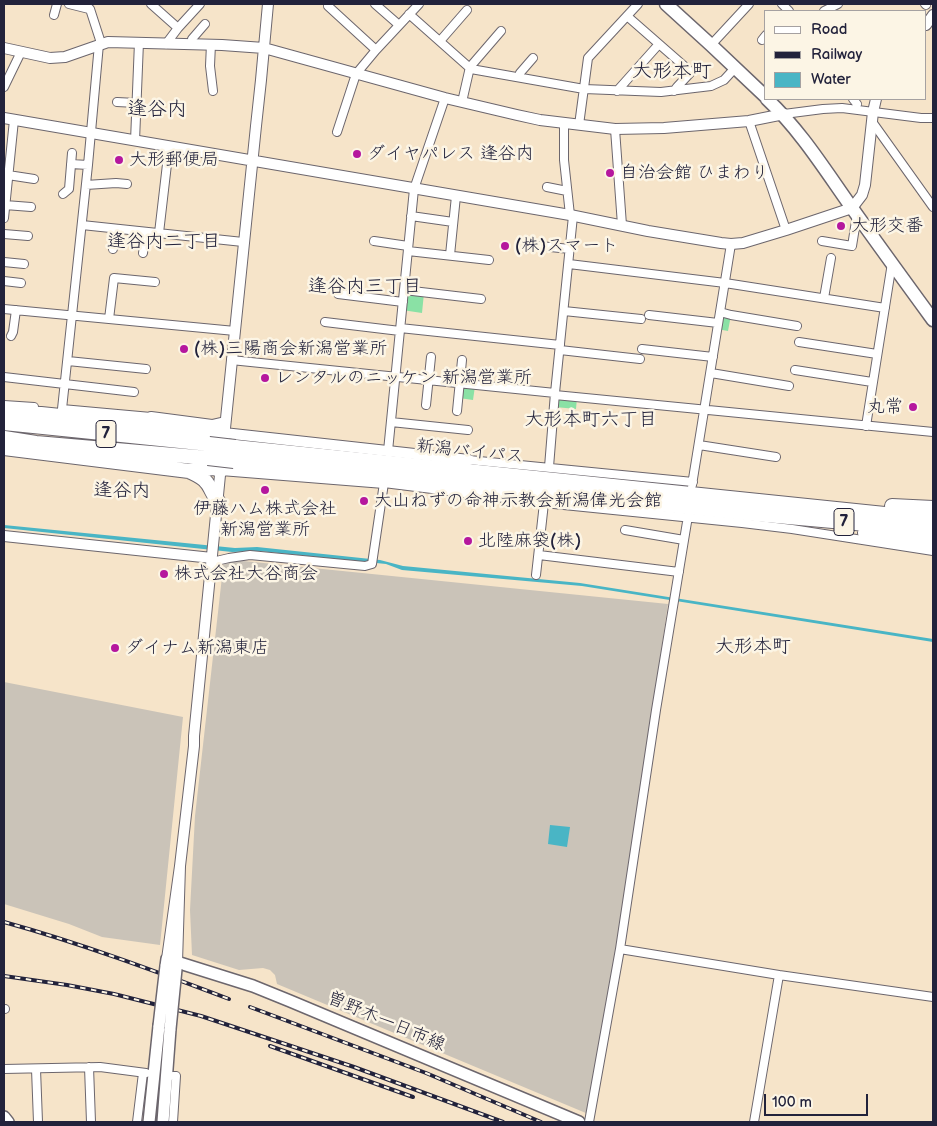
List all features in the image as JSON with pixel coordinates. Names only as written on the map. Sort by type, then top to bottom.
[{"type":"highway","points":[[4,413],[225,427]]},
{"type":"highway","name":"新潟バイパス","points":[[4,423],[208,451],[754,514],[933,530]]},
{"type":"highway","name":"新潟バイパス","points":[[4,438],[36,443],[208,451]]},
{"type":"highway","points":[[4,448],[189,471],[213,468],[221,470]]},
{"type":"highway","name":"新潟バイパス","points":[[234,454],[764,501],[933,519]]},
{"type":"highway","points":[[189,471],[206,482],[218,501]]},
{"type":"highway","points":[[764,501],[933,508]]},
{"type":"highway","points":[[754,514],[831,528],[933,542]]},
{"type":"main road","points":[[666,4],[764,95]]},
{"type":"main road","points":[[769,100],[784,114],[814,152],[933,320]]},
{"type":"main road","points":[[149,1122],[159,1026],[172,964]]},
{"type":"main road","points":[[163,1122],[170,1029],[172,964]]},
{"type":"main road","name":"曽野木一日市線","points":[[172,964],[253,986],[290,1000],[579,1122]]},
{"type":"main road","points":[[4,1117],[8,1122]]},
{"type":"street","points":[[54,15],[57,4]]},
{"type":"street","points":[[62,410],[100,44],[87,6],[69,4]]},
{"type":"street","points":[[151,4],[178,28]]},
{"type":"street","points":[[166,44],[200,4]]},
{"type":"street","points":[[172,964],[180,866],[268,4]]},
{"type":"street","points":[[375,4],[399,25]]},
{"type":"street","points":[[336,132],[356,74],[419,4]]},
{"type":"street","points":[[580,124],[588,58],[638,4]]},
{"type":"street","points":[[711,45],[749,4]]},
{"type":"street","points":[[826,10],[838,4]]},
{"type":"street","points":[[328,6],[376,50]]},
{"type":"street","points":[[440,41],[467,10]]},
{"type":"street","points":[[409,14],[471,69],[584,89],[661,92],[711,86],[724,80],[735,68]]},
{"type":"street","points":[[627,16],[691,72],[674,91]]},
{"type":"street","points":[[192,44],[192,39],[205,24]]},
{"type":"street","points":[[462,102],[470,67],[501,31]]},
{"type":"street","points":[[4,48],[50,58],[65,57],[108,42],[211,44],[264,48],[444,98],[516,115],[564,123],[615,128],[664,128],[749,121],[784,114],[842,108],[873,117],[933,118]]},
{"type":"street","points":[[135,141],[139,42]]},
{"type":"street","points":[[211,44],[210,66],[213,91]]},
{"type":"street","points":[[617,91],[659,44]]},
{"type":"street","points":[[4,87],[21,52]]},
{"type":"street","points":[[519,77],[520,73],[533,58]]},
{"type":"street","points":[[388,451],[414,189],[444,98]]},
{"type":"street","points":[[822,241],[852,246],[855,212],[865,185],[876,100]]},
{"type":"street","points":[[118,102],[136,103]]},
{"type":"street","points":[[873,117],[933,207]]},
{"type":"street","points":[[4,218],[8,175],[9,119],[712,242],[731,244],[743,242],[855,212]]},
{"type":"street","points":[[749,121],[786,230]]},
{"type":"street","points":[[550,468],[572,216],[564,160],[564,123]]},
{"type":"street","points":[[615,128],[622,225]]},
{"type":"street","points":[[159,233],[169,147]]},
{"type":"street","points":[[63,194],[68,189],[72,153]]},
{"type":"street","points":[[70,164],[88,164]]},
{"type":"street","points":[[8,175],[34,179]]},
{"type":"street","points":[[86,185],[126,184]]},
{"type":"street","points":[[547,187],[567,191]]},
{"type":"street","points":[[450,255],[456,196]]},
{"type":"street","points":[[5,199],[31,208]]},
{"type":"street","points":[[411,216],[452,222]]},
{"type":"street","points":[[82,225],[244,242]]},
{"type":"street","points":[[113,249],[116,229]]},
{"type":"street","points":[[143,253],[146,232]]},
{"type":"street","points":[[4,234],[28,236]]},
{"type":"street","points":[[374,241],[489,260]]},
{"type":"street","points":[[4,405],[151,417],[212,424],[388,451],[692,483],[731,244]]},
{"type":"street","points":[[540,246],[570,249]]},
{"type":"street","points":[[824,298],[831,258]]},
{"type":"street","points":[[4,262],[24,264]]},
{"type":"street","points":[[569,264],[725,283],[885,308]]},
{"type":"street","points":[[866,426],[892,264]]},
{"type":"street","points":[[109,319],[114,278],[155,282]]},
{"type":"street","points":[[4,281],[21,283]]},
{"type":"street","points":[[404,290],[481,299]]},
{"type":"street","points":[[338,294],[402,302]]},
{"type":"street","points":[[4,309],[234,331]]},
{"type":"street","points":[[11,336],[14,332],[16,310]]},
{"type":"street","points":[[564,311],[718,323]]},
{"type":"street","points":[[720,312],[797,326]]},
{"type":"street","points":[[325,322],[560,347],[640,359]]},
{"type":"street","points":[[799,342],[877,354]]},
{"type":"street","points":[[642,349],[713,357]]},
{"type":"street","points":[[426,405],[431,356]]},
{"type":"street","points":[[232,360],[933,432]]},
{"type":"street","points":[[456,411],[462,360]]},
{"type":"street","points":[[68,361],[146,369]]},
{"type":"street","points":[[795,370],[872,382]]},
{"type":"street","points":[[710,373],[789,386]]},
{"type":"street","points":[[4,377],[134,392]]},
{"type":"street","points":[[390,422],[468,430]]},
{"type":"street","points":[[699,445],[776,457]]},
{"type":"street","points":[[221,470],[384,483],[544,503],[688,516],[792,529],[933,551]]},
{"type":"street","points":[[4,536],[212,560],[250,555],[365,566],[372,561],[384,483]]},
{"type":"street","points":[[536,575],[544,503]]},
{"type":"street","points":[[589,1122],[620,948],[688,516]]},
{"type":"street","points":[[625,530],[684,540]]},
{"type":"street","points":[[539,555],[679,572]]},
{"type":"street","points":[[620,948],[779,975],[933,997]]},
{"type":"street","points":[[754,1122],[779,975]]},
{"type":"street","points":[[89,1067],[90,1122]]},
{"type":"street","points":[[4,1069],[100,1067],[144,1073],[137,1122]]},
{"type":"street","points":[[36,1069],[38,1122]]},
{"type":"street","points":[[173,1076],[176,1076],[173,1122]]},
{"type":"shaded area","points":[[224,559],[668,604],[593,1116],[277,984],[275,975],[270,970],[263,968],[239,970],[192,955],[190,910],[195,816]]},
{"type":"shaded area","points":[[4,682],[183,717],[160,945],[102,937],[69,924],[4,904]]},
{"type":"green space","points":[[404,290],[424,293],[422,313],[402,310]]},
{"type":"green space","points":[[720,314],[731,315],[728,331],[717,329]]},
{"type":"green space","points":[[460,384],[475,386],[473,400],[459,398]]},
{"type":"green space","points":[[556,395],[577,398],[576,409],[555,407]]},
{"type":"water","points":[[4,525],[235,548],[257,547],[380,560],[403,566],[580,583],[933,639],[933,642],[582,586],[402,570],[386,564],[259,551],[232,552],[4,528]]},
{"type":"water","points":[[550,825],[570,827],[567,847],[548,844]]},
{"type":"railway","points":[[4,922],[89,948],[229,999]]},
{"type":"railway","points":[[4,976],[114,994],[201,1016],[354,1067],[503,1122]]},
{"type":"railway","points":[[250,1007],[426,1073],[541,1122]]},
{"type":"railway","points":[[270,1046],[413,1097]]},
{"type":"place","name":"ダイヤパレス 逢谷内","points":[[357,154]]},
{"type":"place","name":"大形郵便局","points":[[119,160]]},
{"type":"place","name":"自治会館 ひまわり","points":[[610,173]]},
{"type":"place","name":"大形交番","points":[[841,226]]},
{"type":"place","name":"(株)スマート","points":[[505,246]]},
{"type":"place","name":"(株)三陽商会新潟営業所","points":[[184,349]]},
{"type":"place","name":"レンタルのニッケン 新潟営業所","points":[[265,378]]},
{"type":"place","name":"丸常","points":[[913,407]]},
{"type":"place","name":"伊藤ハム株式会社 新潟営業所","points":[[265,490]]},
{"type":"place","name":"大山ねずの命神示教会新潟偉光会館","points":[[364,501]]},
{"type":"place","name":"北陸麻袋(株)","points":[[468,541]]},
{"type":"place","name":"株式会社大谷商会","points":[[164,574]]},
{"type":"place","name":"ダイナム新潟東店","points":[[115,648]]},
{"type":"district","name":"大形本町","points":[[672,72]]},
{"type":"district","name":"逢谷内","points":[[157,110]]},
{"type":"district","name":"逢谷内二丁目","points":[[164,242]]},
{"type":"district","name":"逢谷内三丁目","points":[[365,287]]},
{"type":"district","name":"大形本町六丁目","points":[[591,420]]},
{"type":"district","name":"逢谷内","points":[[122,491]]},
{"type":"district","name":"大形本町","points":[[753,647]]}]
